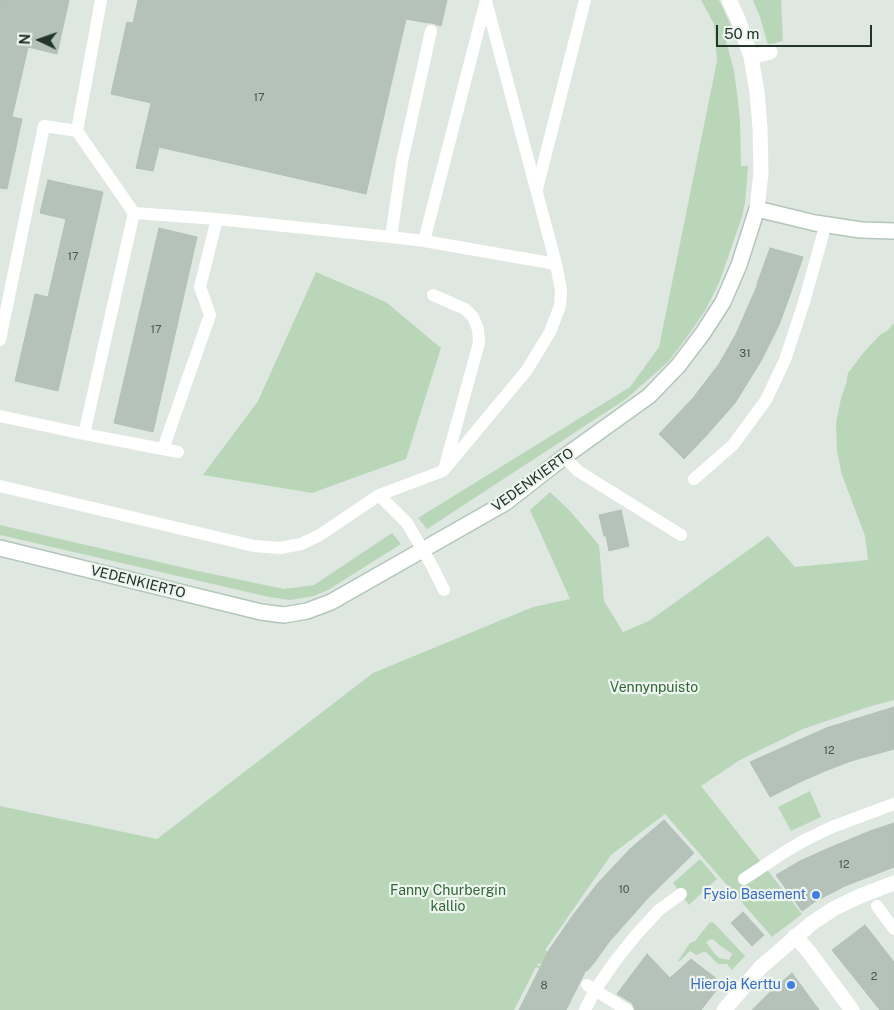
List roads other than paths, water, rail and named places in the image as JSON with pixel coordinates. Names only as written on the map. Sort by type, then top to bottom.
[{"type":"street","name":"VEDENKIERTO","points":[[0,548],[261,612],[284,615],[307,611],[331,602],[505,503],[649,396],[678,366],[723,302],[739,265],[756,209],[760,172],[760,128],[757,92],[751,57],[738,19],[729,0]]},
{"type":"street","points":[[751,57],[770,52]]},
{"type":"street","points":[[756,209],[825,224],[862,230],[894,232]]},
{"type":"street","points":[[724,1010],[761,967],[812,923],[835,908],[860,896],[894,884]]},
{"type":"street","points":[[795,936],[852,1010]]},
{"type":"lane","points":[[84,434],[134,213],[77,131],[101,0]]},
{"type":"lane","points":[[536,191],[585,0]]},
{"type":"lane","points":[[0,486],[254,546],[280,548],[301,544],[320,535],[379,495],[443,471],[527,370],[550,332],[557,318],[560,306],[561,290],[556,264],[486,1]]},
{"type":"lane","points":[[424,241],[486,1]]},
{"type":"lane","points":[[391,237],[402,162],[431,31]]},
{"type":"lane","points":[[0,340],[44,126],[77,131]]},
{"type":"lane","points":[[134,213],[391,237],[556,264]]},
{"type":"lane","points":[[163,449],[210,315],[200,287],[217,220]]},
{"type":"lane","points":[[694,479],[733,445],[766,400],[785,360],[804,302],[825,224]]},
{"type":"lane","points":[[433,295],[465,309],[473,317],[478,330],[479,343],[443,471]]},
{"type":"lane","points":[[0,416],[178,452]]},
{"type":"lane","points":[[564,458],[578,471],[681,535]]},
{"type":"lane","points":[[379,495],[407,524],[444,590]]},
{"type":"lane","points":[[744,880],[803,841],[832,827],[894,804]]},
{"type":"lane","points":[[585,1010],[591,988],[659,910],[681,894]]},
{"type":"lane","points":[[878,906],[894,929]]},
{"type":"lane","points":[[591,988],[628,1010]]},
{"type":"place","name":"Fysio Basement","points":[[816,895]]},
{"type":"place","name":"Hieroja Kerttu","points":[[791,985]]},
{"type":"park label","name":"Vennynpuisto","points":[[654,688]]},
{"type":"park label","name":"Fanny Churbergin kallio","points":[[448,900]]}]
